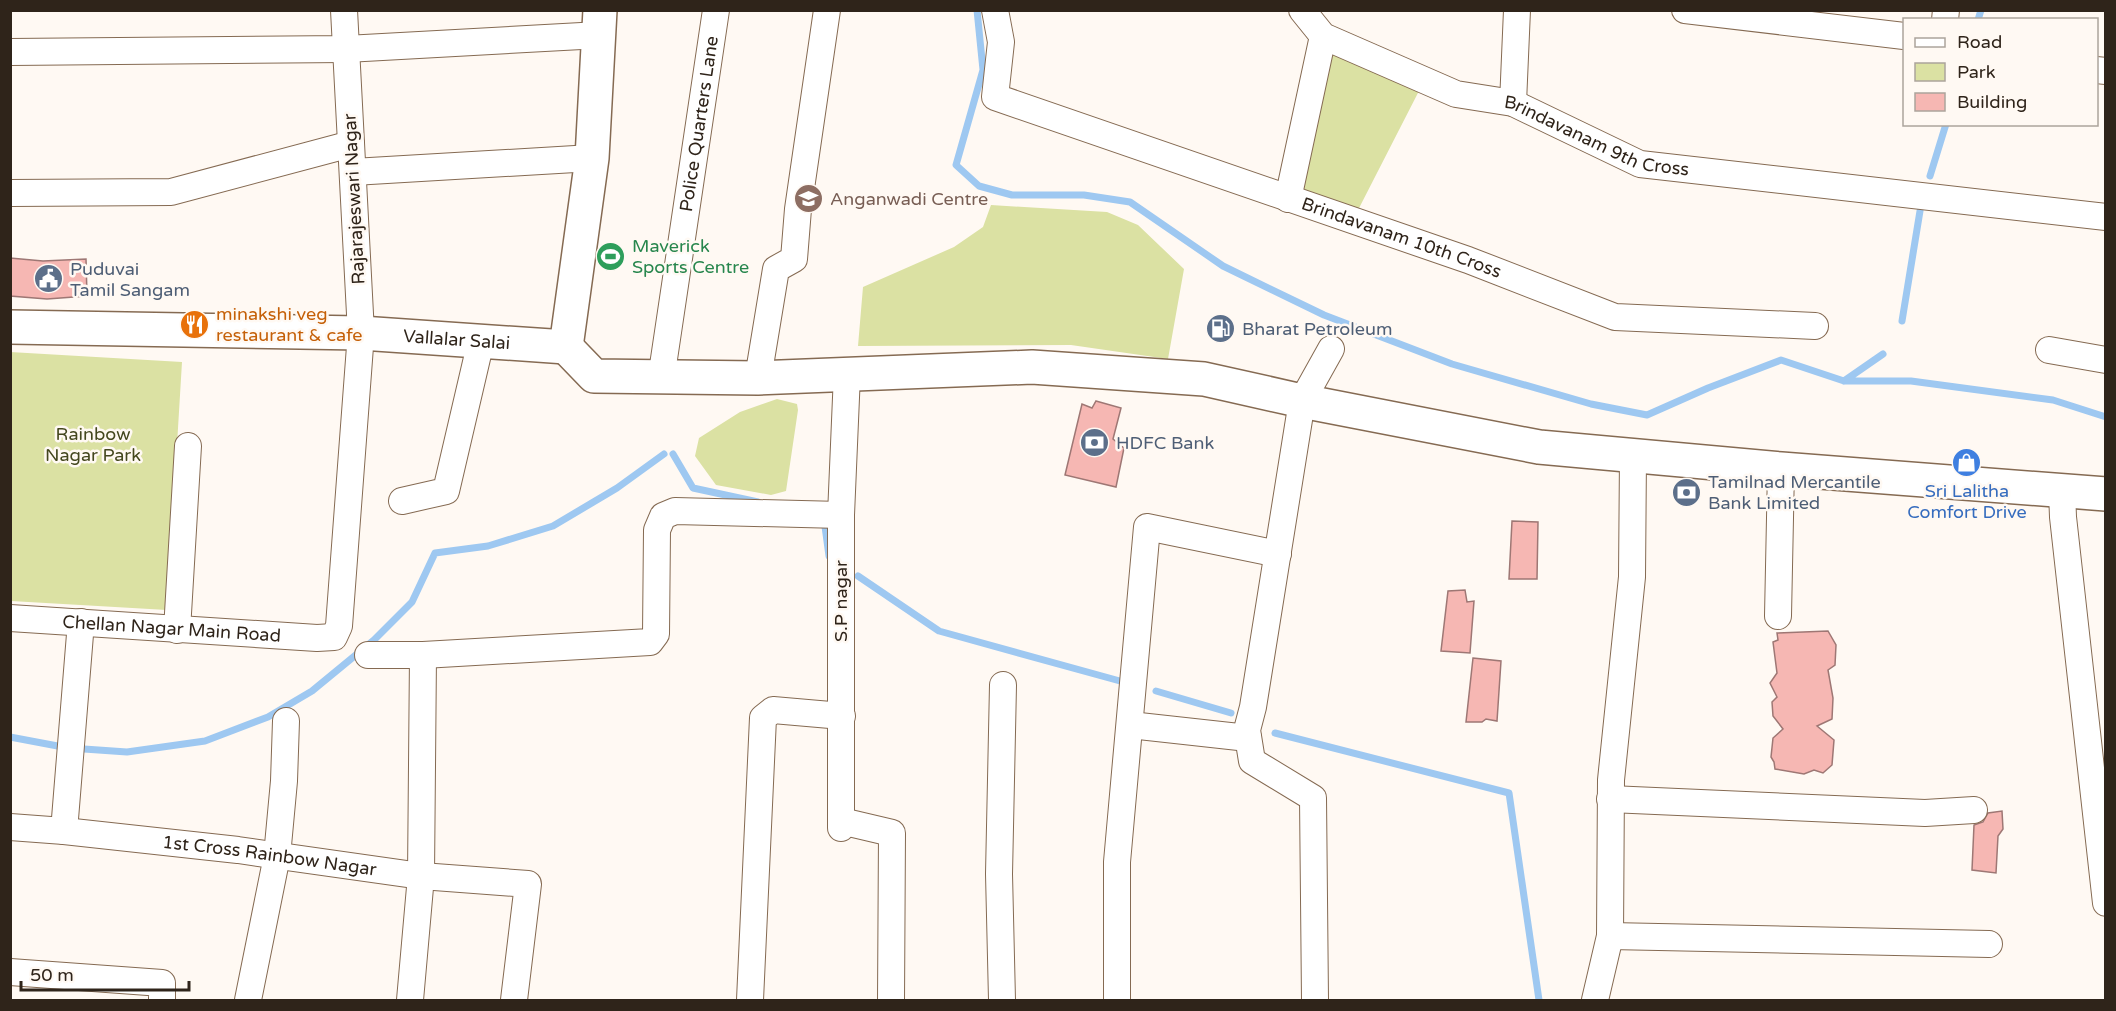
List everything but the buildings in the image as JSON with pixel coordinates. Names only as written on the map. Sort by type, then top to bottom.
[{"type":"street","name":"Rajarajeswari Nagar","points":[[334,636],[339,626],[361,333],[344,10]]},
{"type":"street","name":"Police Quarters Lane","points":[[661,379],[716,10]]},
{"type":"street","points":[[758,378],[776,269],[794,259],[798,209],[827,10]]},
{"type":"street","name":"Brindavanam 10th Cross","points":[[995,10],[1001,42],[995,97],[1468,260],[1616,317],[1815,326]]},
{"type":"street","name":"Brindavanam 9th Cross","points":[[1302,10],[1323,36],[1456,94],[1513,103],[1640,164],[2106,217]]},
{"type":"street","points":[[1513,103],[1517,10]]},
{"type":"street","points":[[1685,10],[1903,36]]},
{"type":"street","points":[[10,51],[346,49],[600,23],[592,158],[566,347],[594,376],[661,379],[758,378],[1032,367],[1204,379],[1302,401],[1539,447],[1781,469],[2106,494]]},
{"type":"street","points":[[1288,199],[1323,36]]},
{"type":"street","points":[[10,193],[171,192],[351,144]]},
{"type":"street","points":[[353,172],[592,158]]},
{"type":"street","name":"Vallalar Salai","points":[[10,327],[361,333],[566,347]]},
{"type":"street","points":[[402,501],[446,491],[481,341]]},
{"type":"street","points":[[1315,1000],[1312,798],[1251,761],[1247,730],[1253,708],[1302,401],[1331,349]]},
{"type":"street","points":[[2049,350],[2106,360]]},
{"type":"street","name":"S.P nagar","points":[[847,374],[841,515],[841,824],[892,832],[891,1000]]},
{"type":"street","points":[[177,630],[188,446]]},
{"type":"street","points":[[1595,1000],[1610,936],[1610,799],[1632,577],[1633,456]]},
{"type":"street","points":[[1778,616],[1781,469]]},
{"type":"street","points":[[2062,490],[2063,517],[2106,903]]},
{"type":"street","points":[[368,655],[423,655],[650,642],[656,634],[657,530],[663,516],[675,511],[841,515]]},
{"type":"street","points":[[1117,1000],[1117,862],[1147,527],[1278,554]]},
{"type":"street","name":"Chellan Nagar Main Road","points":[[10,618],[317,638],[334,636]]},
{"type":"street","points":[[64,831],[81,622]]},
{"type":"street","points":[[410,1000],[421,876],[423,655]]},
{"type":"street","points":[[1002,1000],[999,874],[1004,685]]},
{"type":"street","points":[[750,1000],[763,718],[773,710],[842,716]]},
{"type":"street","points":[[248,1000],[277,856],[284,781],[286,721]]},
{"type":"street","points":[[1130,725],[1248,738]]},
{"type":"street","points":[[1610,799],[1925,813],[1974,810]]},
{"type":"street","name":"1st Cross Rainbow Nagar","points":[[10,827],[64,831],[277,856],[421,876],[528,884],[514,1000]]},
{"type":"street","points":[[1610,936],[1989,944]]},
{"type":"street","points":[[10,972],[162,983],[162,1000]]},
{"type":"green space","points":[[1331,52],[1421,87],[1356,214],[1300,191]]},
{"type":"green space","points":[[991,205],[1107,212],[1138,225],[1184,269],[1168,359],[1071,345],[858,346],[863,287],[954,247],[983,227]]},
{"type":"green space","name":"Rainbow Nagar Park","points":[[10,352],[182,362],[167,610],[11,601]]},
{"type":"green space","points":[[777,399],[797,404],[798,410],[786,491],[771,495],[716,485],[695,456],[699,438],[740,412]]},
{"type":"waterway","points":[[977,10],[983,70],[956,165],[979,186],[1012,195],[1084,195],[1130,202],[1223,266],[1324,315],[1452,364],[1591,404],[1647,415],[1708,388],[1781,360],[1844,381],[1911,381],[2053,400],[2106,417]]},
{"type":"waterway","points":[[1979,18],[1981,10]]},
{"type":"waterway","points":[[1930,176],[1945,126]]},
{"type":"waterway","points":[[1902,321],[1920,211]]},
{"type":"waterway","points":[[1844,381],[1883,354]]},
{"type":"waterway","points":[[84,749],[127,752],[205,741],[268,717],[312,691],[374,640],[412,602],[435,553],[488,546],[553,526],[617,488],[664,454]]},
{"type":"waterway","points":[[673,454],[693,488],[758,502]]},
{"type":"waterway","points":[[824,519],[829,556]]},
{"type":"waterway","points":[[858,576],[939,631],[1120,681]]},
{"type":"waterway","points":[[1156,691],[1231,713]]},
{"type":"waterway","points":[[1275,733],[1509,793],[1539,1000]]},
{"type":"waterway","points":[[10,737],[63,747]]},
{"type":"place","name":"Anganwadi Centre","points":[[809,199]]},
{"type":"place","name":"Maverick Sports Centre","points":[[611,256]]},
{"type":"place","name":"Puduvai Tamil Sangam","points":[[49,279]]},
{"type":"place","name":"minakshi veg restaurant & cafe","points":[[195,324]]},
{"type":"place","name":"Bharat Petroleum","points":[[1221,329]]},
{"type":"place","name":"HDFC Bank","points":[[1095,443]]},
{"type":"place","name":"Sri Lalitha Comfort Drive","points":[[1967,462]]},
{"type":"place","name":"Tamilnad Mercantile Bank Limited","points":[[1687,492]]}]
